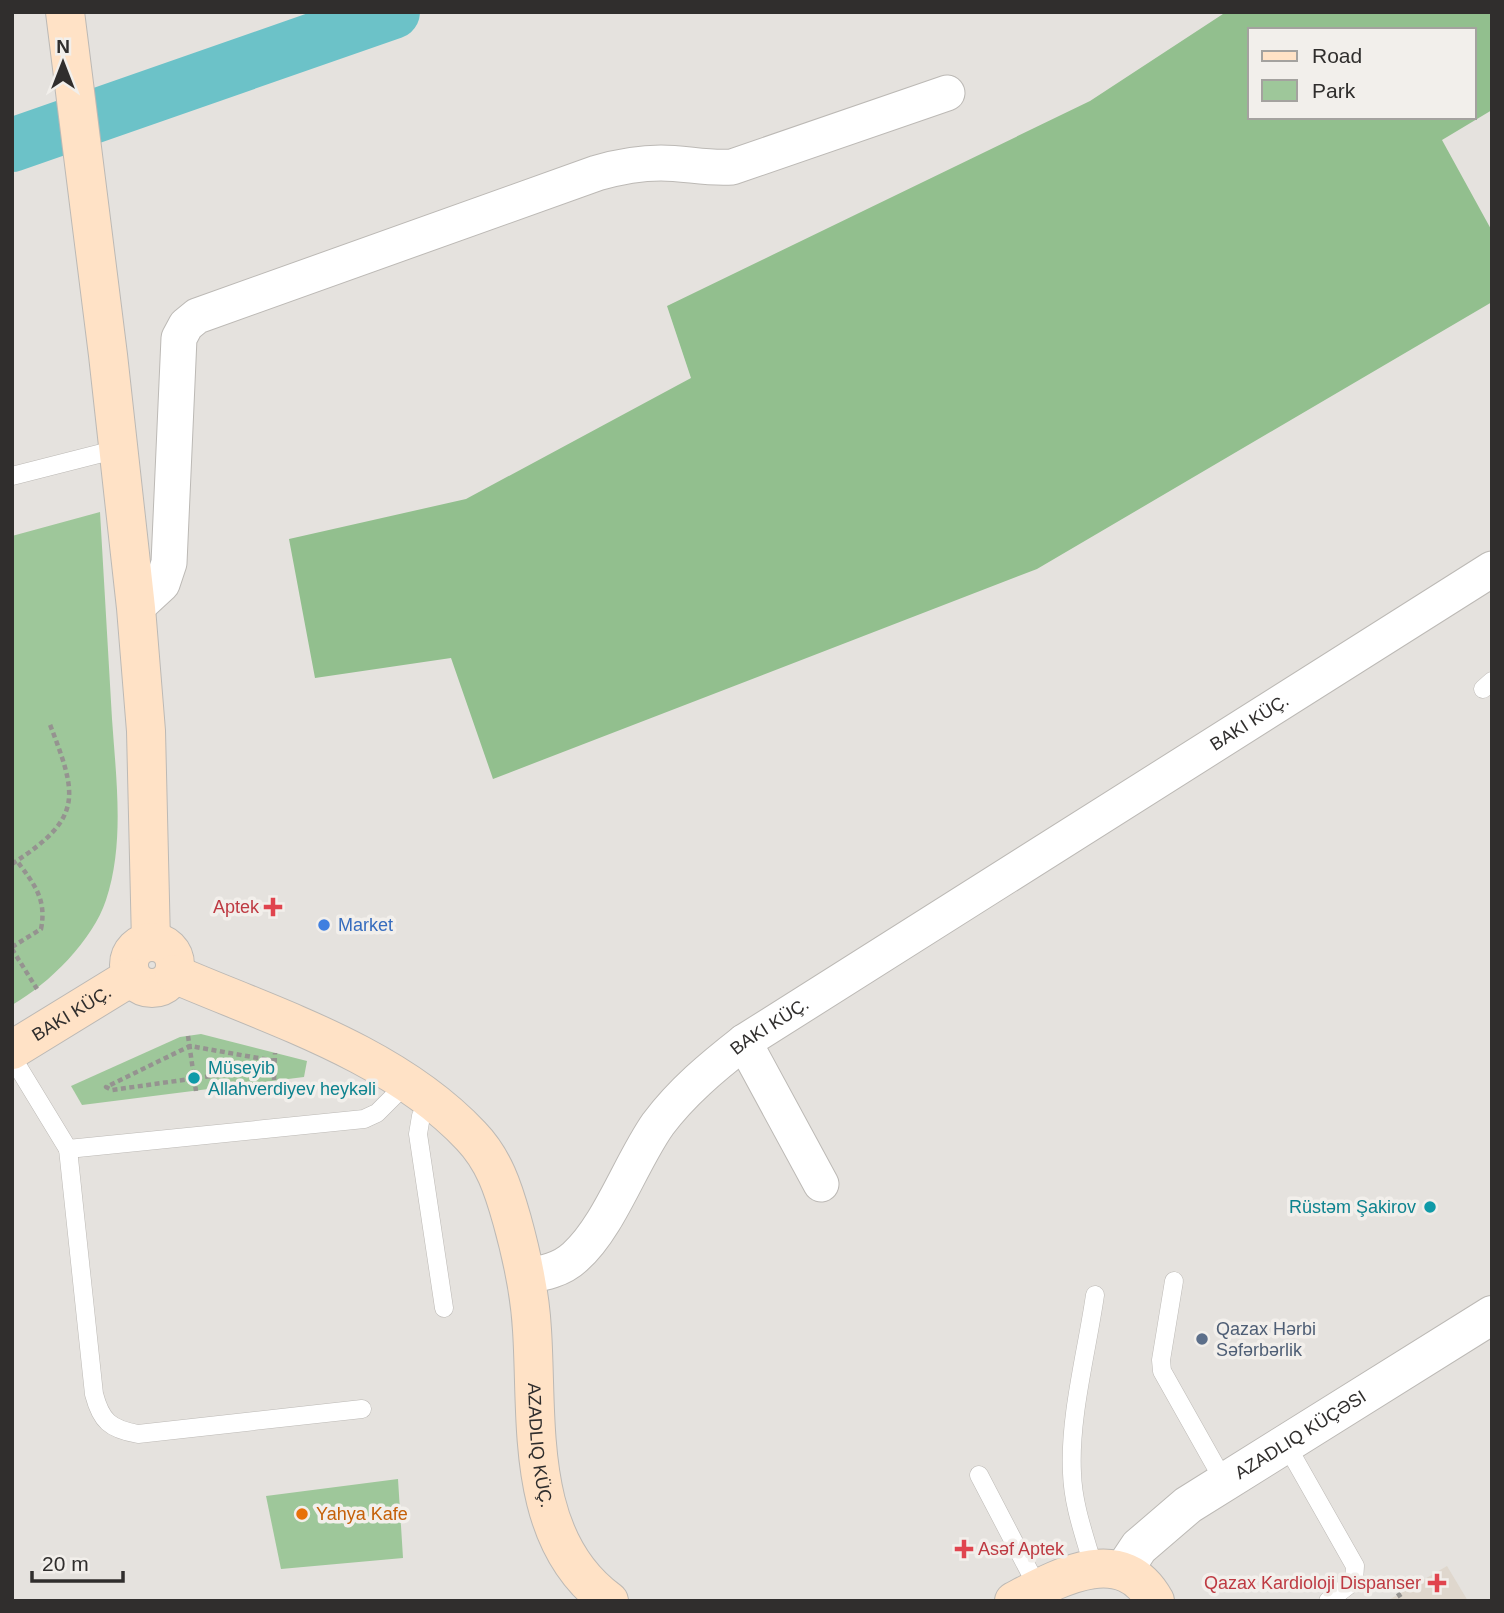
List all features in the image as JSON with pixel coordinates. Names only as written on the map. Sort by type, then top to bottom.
[{"type":"main road","points":[[65,12],[108,355],[136,608],[146,731],[150,942]]},
{"type":"main road","points":[[150,942],[169,949],[175,960],[174,974],[166,984],[154,989],[141,986],[131,977],[130,957],[138,947],[150,942]]},
{"type":"main road","points":[[174,974],[337,1045],[418,1093],[470,1135],[497,1173],[526,1276],[532,1329],[536,1441],[543,1492],[554,1528],[575,1565],[604,1600]]},
{"type":"main road","points":[[12,1050],[131,977]]},
{"type":"main road","points":[[1026,1595],[1078,1571],[1108,1570],[1138,1581],[1155,1601]]},
{"type":"street","points":[[136,608],[162,584],[169,563],[179,338],[186,325],[197,316],[597,173],[629,165],[664,163],[708,169],[732,167],[947,93]]},
{"type":"street","points":[[526,1276],[554,1271],[575,1257],[592,1237],[658,1125],[703,1075],[744,1042],[1492,570]]},
{"type":"street","points":[[744,1042],[821,1184]]},
{"type":"street","points":[[1108,1570],[1163,1525],[1225,1483],[1492,1315]]},
{"type":"lane","points":[[12,475],[118,449]]},
{"type":"lane","points":[[12,1057],[68,1149],[94,1394],[105,1422],[116,1430],[138,1434],[362,1409]]},
{"type":"lane","points":[[68,1149],[364,1119],[418,1093],[421,1116],[418,1134],[444,1308]]},
{"type":"lane","points":[[1174,1281],[1161,1360],[1163,1371],[1225,1483]]},
{"type":"lane","points":[[1096,1295],[1072,1446],[1072,1474],[1075,1503],[1108,1570]]},
{"type":"lane","points":[[1287,1446],[1355,1566],[1356,1574],[1350,1586],[1328,1601]]},
{"type":"lane","points":[[979,1475],[1026,1595]]},
{"type":"path","points":[[37,989],[12,948],[41,929],[44,913],[41,894],[15,862],[52,834],[69,807],[72,794],[69,773],[49,722]]},
{"type":"path","points":[[188,1036],[196,1091]]},
{"type":"path","points":[[190,1046],[275,1064],[112,1090],[106,1087],[190,1046]]},
{"type":"path","points":[[274,1080],[275,1053]]},
{"type":"path","points":[[1356,1574],[1387,1582],[1394,1587],[1402,1601]]},
{"type":"shaded area","name":"Qazax Kardioloji Dispanser","points":[[1447,1566],[1468,1601],[1387,1601]]},
{"type":"green space","points":[[1226,12],[1492,12],[1492,110],[1442,140],[1492,231],[1492,302],[1037,569],[493,779],[451,658],[315,678],[289,539],[466,499],[691,378],[667,306],[1090,101]]},
{"type":"green space","points":[[100,512],[117,787],[116,856],[106,900],[91,930],[55,973],[12,1005],[12,536]]},
{"type":"green space","points":[[201,1034],[307,1061],[304,1077],[82,1105],[71,1086],[180,1037]]},
{"type":"green space","points":[[398,1479],[403,1558],[281,1569],[266,1496]]},
{"type":"waterway","points":[[12,145],[393,12]]},
{"type":"place","name":"Aptek","points":[[273,907]]},
{"type":"place","name":"Market","points":[[324,925]]},
{"type":"place","name":"Müseyib Allahverdiyev heykəli","points":[[194,1078]]},
{"type":"place","name":"Rüstəm Şakirov","points":[[1430,1207]]},
{"type":"place","name":"Qazax Hərbi Səfərbərlik","points":[[1202,1339]]},
{"type":"place","name":"Yahya Kafe","points":[[302,1514]]},
{"type":"place","name":"Asəf Aptek","points":[[964,1549]]},
{"type":"place","name":"Qazax Kardioloji Dispanser","points":[[1437,1583]]}]
